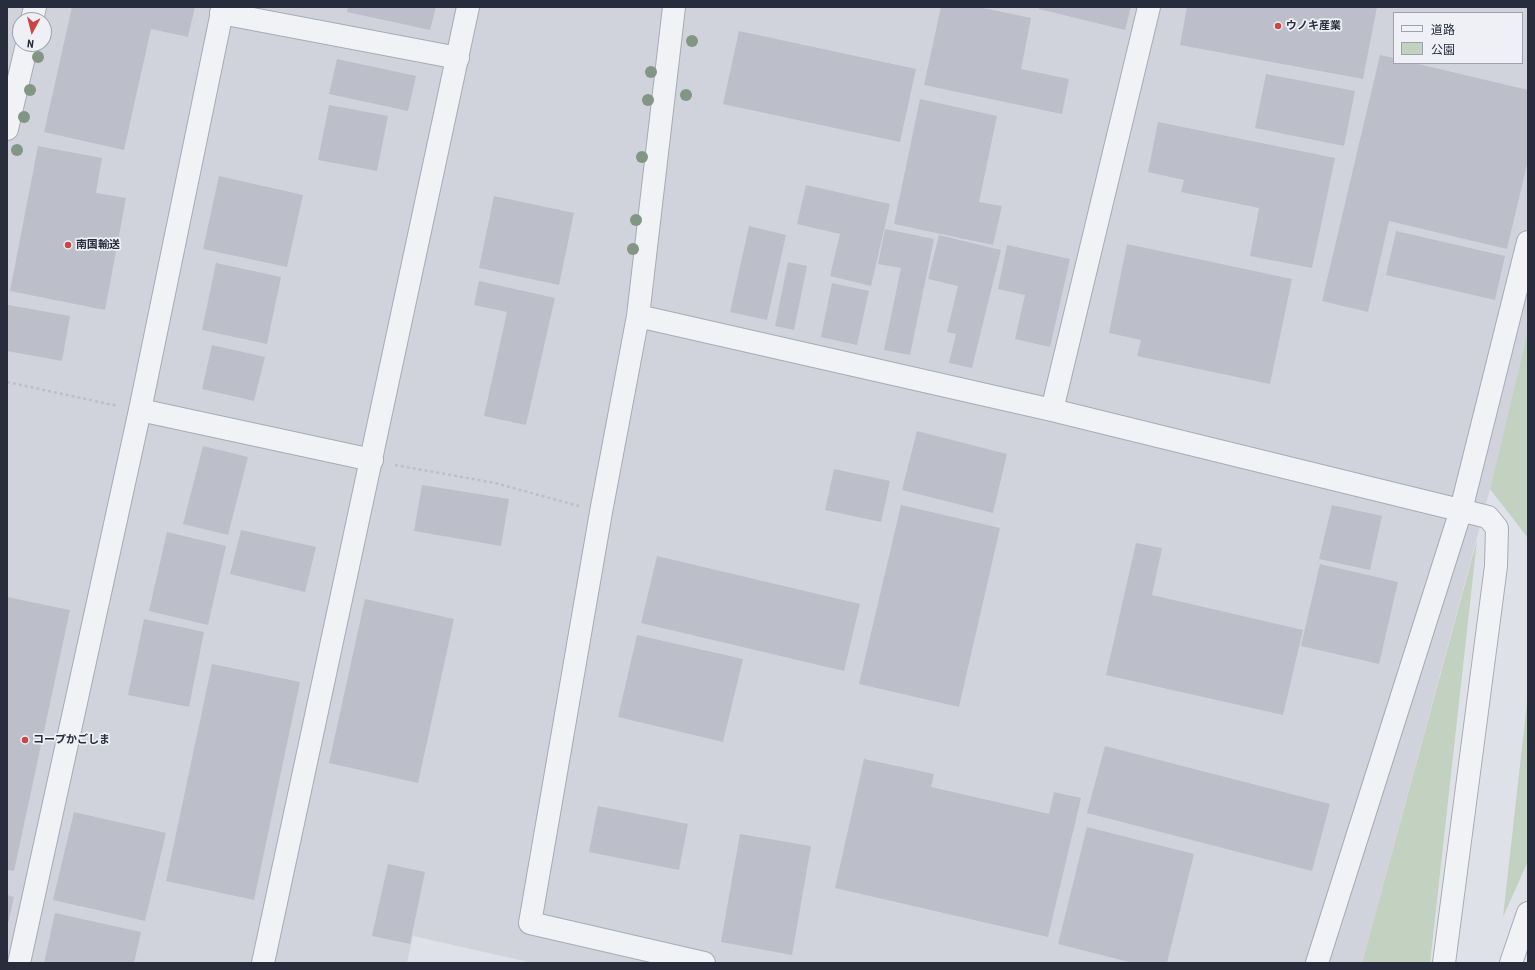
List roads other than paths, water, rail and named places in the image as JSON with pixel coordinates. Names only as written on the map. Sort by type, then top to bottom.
[{"type":"street","points":[[263,963],[468,7]]},
{"type":"street","points":[[674,7],[638,316],[601,512],[530,923],[704,963]]},
{"type":"street","points":[[1052,410],[1149,7]]},
{"type":"street","points":[[19,963],[140,410],[222,10],[458,58]]},
{"type":"street","points":[[7,129],[25,52]]},
{"type":"street","points":[[1317,963],[1461,510],[1528,242]]},
{"type":"street","points":[[638,316],[1052,410],[1488,517],[1496,528],[1496,566],[1444,963]]},
{"type":"street","points":[[140,410],[372,460]]},
{"type":"street","points":[[1511,963],[1528,913]]},
{"type":"place","name":"ウノキ産業","points":[[1278,26]]},
{"type":"place","name":"南国輸送","points":[[68,245]]},
{"type":"place","name":"コープかごしま","points":[[25,740]]}]
